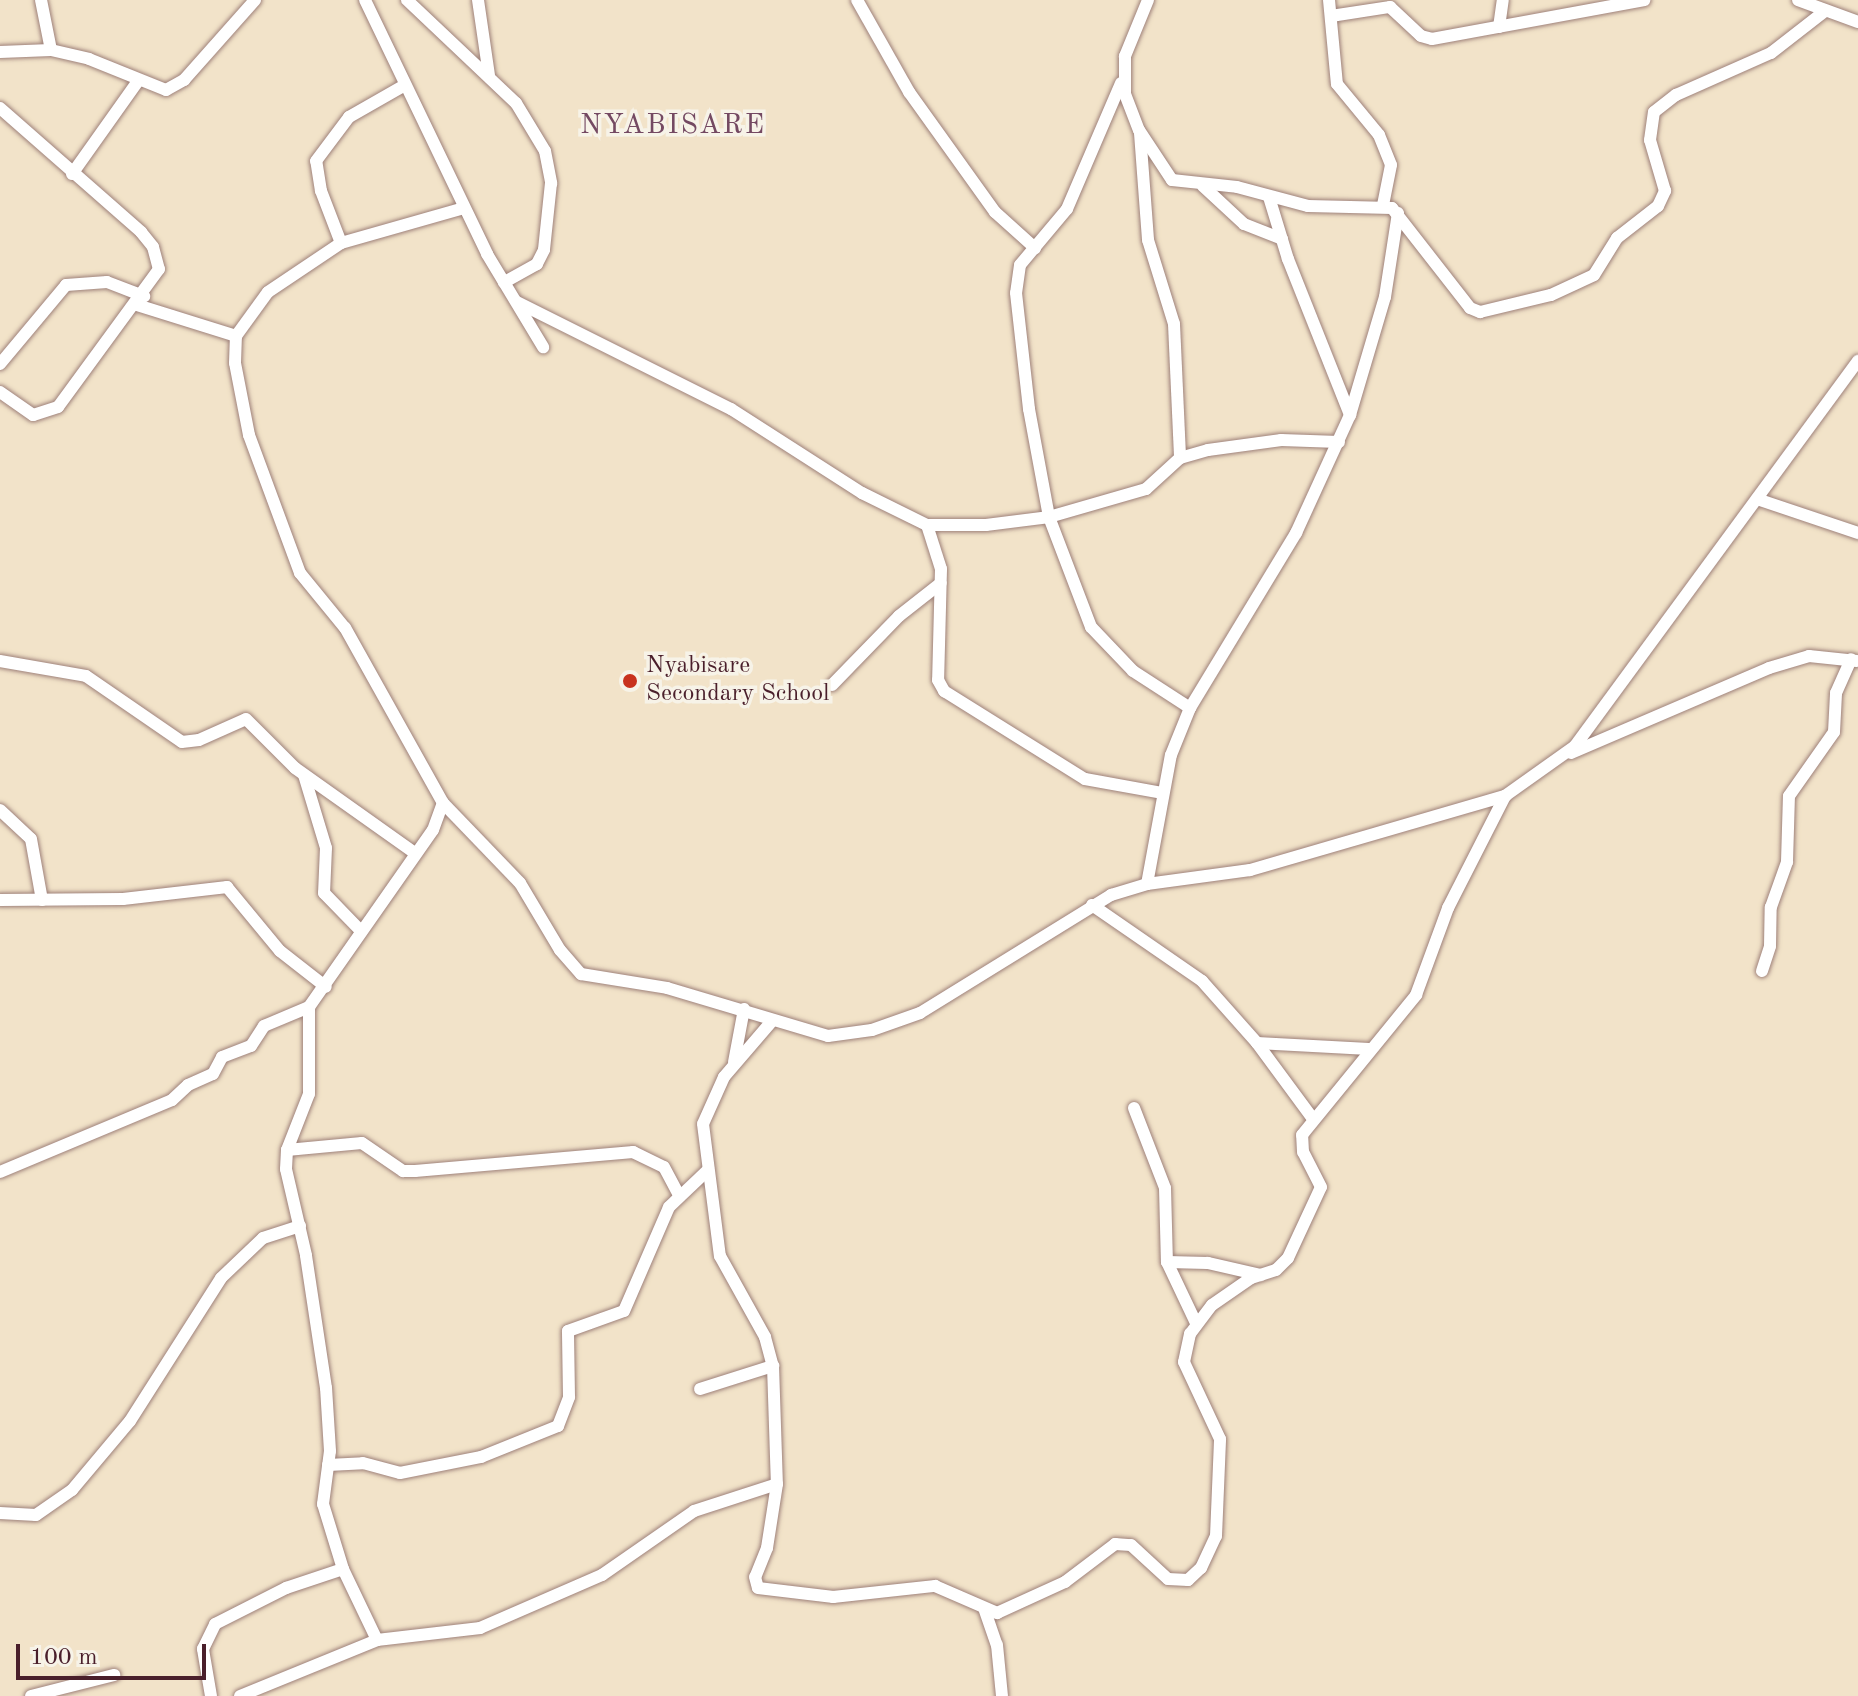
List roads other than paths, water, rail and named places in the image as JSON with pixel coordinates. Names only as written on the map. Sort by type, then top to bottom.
[{"type":"street","points":[[41,0],[51,50]]},
{"type":"street","points":[[0,52],[51,50],[89,59],[166,90],[184,80],[255,0]]},
{"type":"street","points":[[365,0],[464,208],[543,347]]},
{"type":"street","points":[[407,0],[489,75],[534,128],[551,183],[544,250],[537,264],[504,282]]},
{"type":"street","points":[[478,0],[489,75]]},
{"type":"street","points":[[857,0],[909,92],[995,212],[1035,248]]},
{"type":"street","points":[[1148,0],[1128,48],[1123,76],[1067,209],[1020,265],[1016,293],[1029,409],[1049,517],[1099,640],[1133,671],[1190,708]]},
{"type":"street","points":[[1329,0],[1337,84],[1379,135],[1391,165],[1383,205]]},
{"type":"street","points":[[1499,27],[1503,0]]},
{"type":"street","points":[[1331,16],[1390,7],[1421,36],[1432,39],[1644,0]]},
{"type":"street","points":[[1798,0],[1858,22]]},
{"type":"street","points":[[1123,76],[1129,111],[1172,180],[1203,186],[1237,187],[1308,206],[1383,205],[1398,213],[1470,308],[1480,312],[1583,284],[1617,238],[1658,206],[1665,191],[1650,140],[1654,112],[1676,95],[1771,53],[1825,11]]},
{"type":"street","points":[[72,174],[138,81]]},
{"type":"street","points":[[341,243],[321,191],[316,161],[349,117],[405,85]]},
{"type":"street","points":[[0,108],[153,247],[159,269],[141,300],[58,407],[33,415],[0,392]]},
{"type":"street","points":[[1139,130],[1148,240],[1174,324],[1180,458]]},
{"type":"street","points":[[1203,186],[1244,224],[1282,239]]},
{"type":"street","points":[[1269,197],[1282,239],[1350,415]]},
{"type":"street","points":[[464,208],[341,243],[268,292],[236,336],[235,363],[249,435],[300,573],[345,628],[362,666],[443,803],[520,883],[560,950],[581,974],[667,988],[828,1036],[896,1023],[1092,905],[1147,884],[1250,870],[1505,796],[1561,757],[1769,668],[1809,656],[1855,660],[1836,693],[1834,732],[1789,796],[1787,862],[1771,907],[1770,946],[1762,971]]},
{"type":"street","points":[[1147,884],[1162,793],[1190,708],[1296,533],[1350,415],[1385,297],[1398,213]]},
{"type":"street","points":[[0,364],[66,285],[107,282],[141,300],[236,336]]},
{"type":"street","points":[[517,302],[731,409],[862,493],[927,525],[986,525],[1049,517],[1146,489],[1180,458],[1281,440],[1339,442]]},
{"type":"street","points":[[1561,757],[1599,716],[1858,361]]},
{"type":"street","points":[[1757,499],[1858,533]]},
{"type":"street","points":[[927,525],[939,552],[938,680],[944,691],[1085,779],[1162,793]]},
{"type":"street","points":[[832,685],[899,616],[941,583]]},
{"type":"street","points":[[0,661],[86,676],[182,742],[199,740],[246,719],[304,775],[416,854]]},
{"type":"street","points":[[304,775],[326,848],[324,893],[359,929]]},
{"type":"street","points":[[772,1021],[734,1062],[704,1117],[720,1256],[760,1327],[773,1366],[777,1484],[767,1548],[755,1577],[758,1588],[833,1597],[880,1595],[929,1585],[984,1608],[1003,1611],[1057,1586],[1115,1544],[1131,1545],[1162,1575],[1176,1581],[1188,1580],[1201,1568],[1217,1527],[1215,1489],[1220,1439],[1184,1362],[1196,1323],[1219,1299],[1282,1267],[1318,1198],[1320,1177],[1301,1145],[1313,1119],[1416,995],[1448,908],[1505,796]]},
{"type":"street","points":[[0,1172],[166,1103],[188,1085],[213,1074],[222,1057],[251,1046],[264,1026],[309,1007],[326,987],[359,929],[416,854],[440,817],[443,803]]},
{"type":"street","points":[[0,810],[31,839],[42,900]]},
{"type":"street","points":[[0,900],[123,899],[227,887],[280,951],[326,987]]},
{"type":"street","points":[[1092,905],[1202,981],[1257,1043],[1313,1119]]},
{"type":"street","points":[[309,1007],[309,1094],[287,1150],[286,1169],[300,1226],[326,1388],[328,1465],[323,1504],[343,1569],[377,1640]]},
{"type":"street","points":[[734,1062],[744,1009]]},
{"type":"street","points":[[1257,1043],[1369,1049]]},
{"type":"street","points":[[1134,1108],[1165,1188],[1167,1262],[1196,1323]]},
{"type":"street","points":[[287,1150],[362,1143],[403,1171],[633,1152],[664,1167],[679,1195]]},
{"type":"street","points":[[328,1465],[363,1463],[400,1473],[481,1457],[558,1426],[569,1397],[565,1336],[577,1324],[615,1317],[627,1308],[679,1195],[708,1170]]},
{"type":"street","points":[[0,1513],[36,1515],[72,1490],[130,1421],[221,1278],[263,1238],[300,1226]]},
{"type":"street","points":[[1167,1262],[1208,1263],[1261,1275]]},
{"type":"street","points":[[700,1389],[773,1366]]},
{"type":"street","points":[[240,1696],[377,1640],[480,1628],[602,1575],[694,1511],[777,1484]]},
{"type":"street","points":[[211,1696],[203,1649],[215,1624],[286,1588],[343,1569]]},
{"type":"street","points":[[984,1608],[997,1645],[1002,1696]]},
{"type":"street","points":[[31,1696],[114,1675]]},
{"type":"place","name":"Nyabisare Secondary School","points":[[630,681]]},
{"type":"district","name":"NYABISARE","points":[[673,126]]}]
